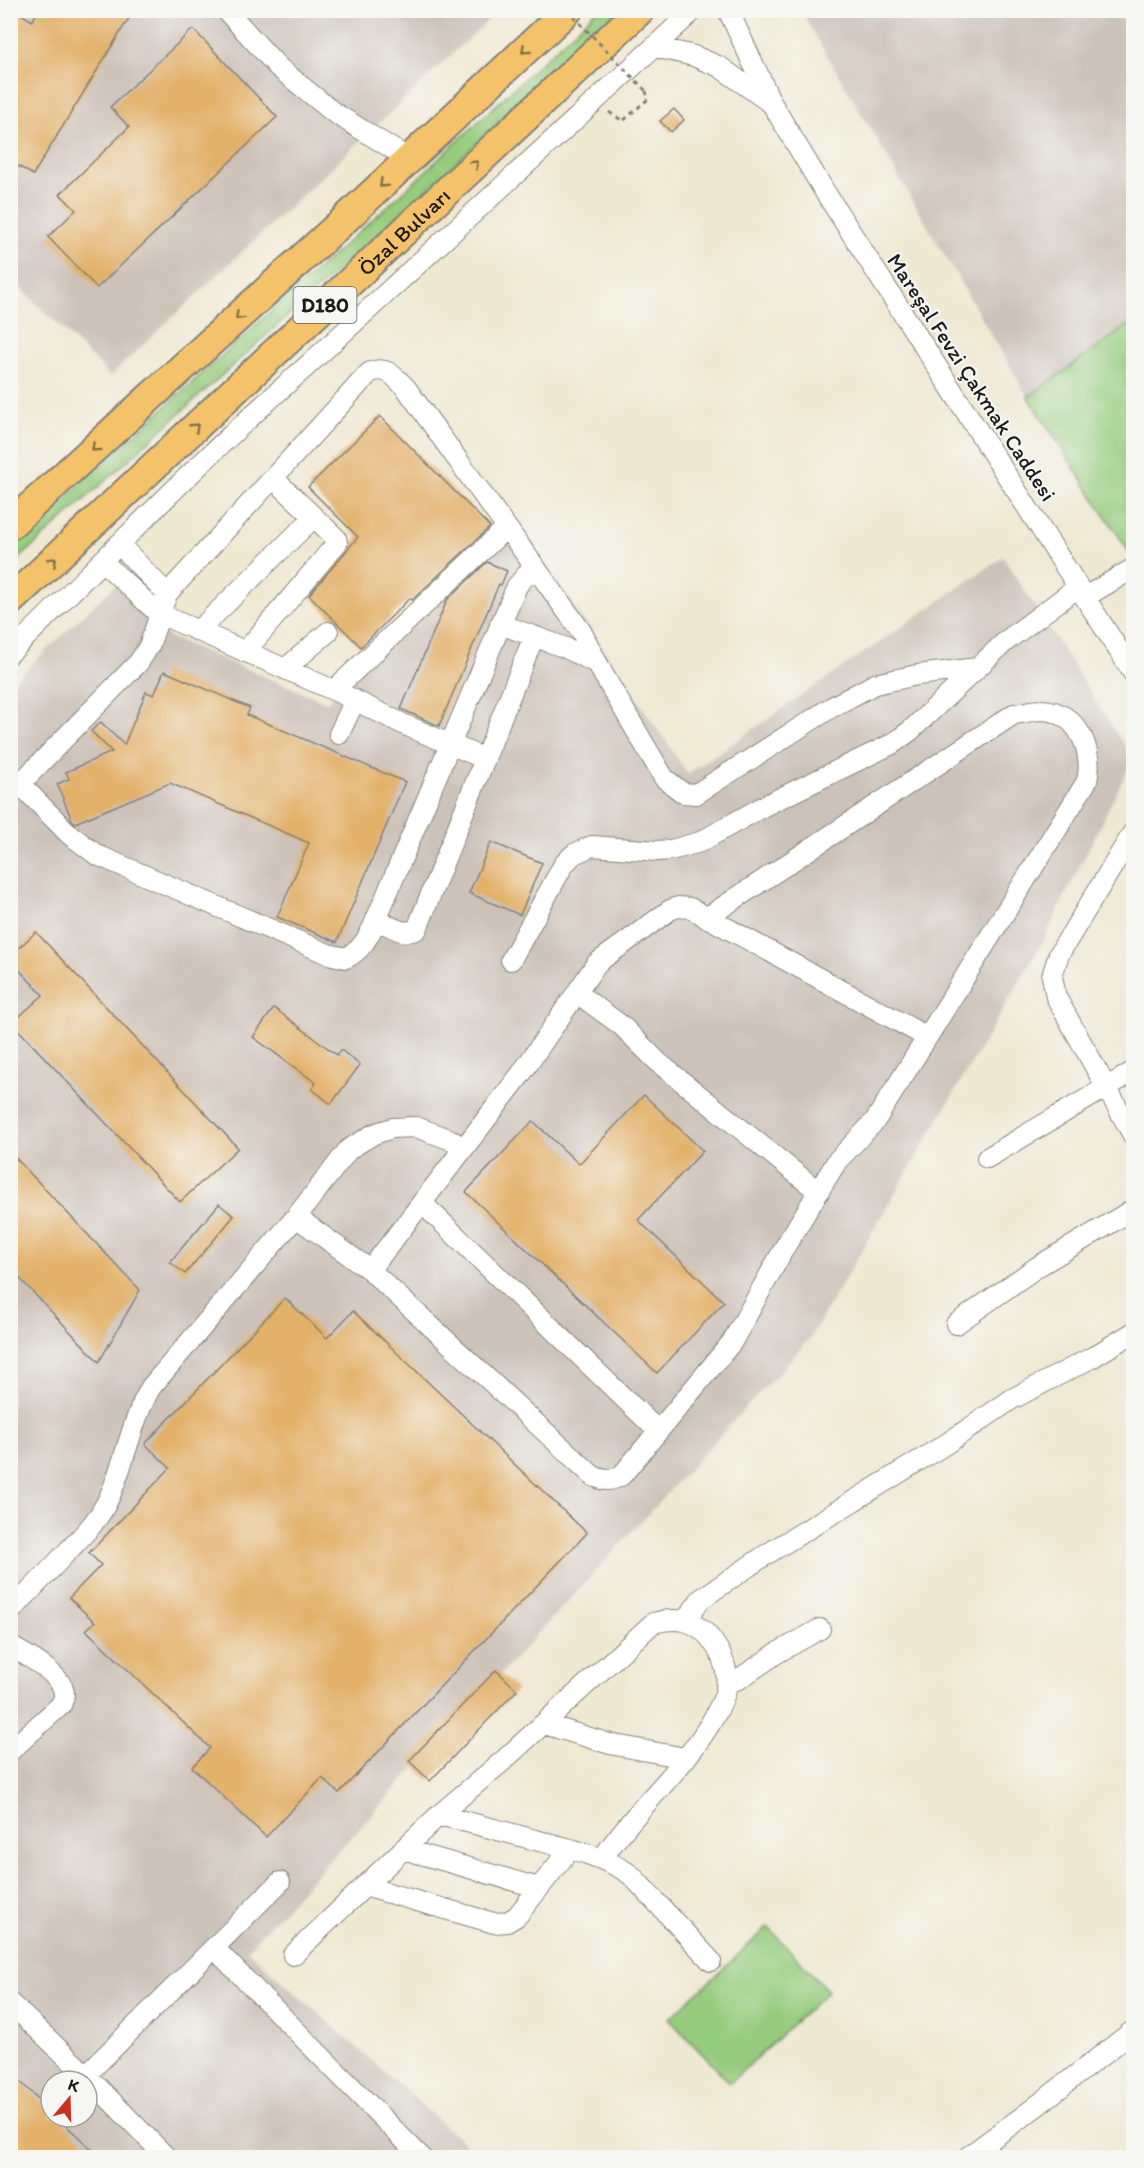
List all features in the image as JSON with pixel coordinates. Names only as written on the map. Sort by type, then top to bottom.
[{"type":"highway","name":"D180","points":[[10,525],[409,159],[567,10]]},
{"type":"highway","name":"Özal Bulvarı","points":[[18,594],[640,10]]},
{"type":"highway","name":"D180","points":[[10,612],[18,594]]},
{"type":"street","points":[[226,10],[278,67],[333,112],[409,159]]},
{"type":"street","points":[[10,653],[247,418],[307,366],[694,10]]},
{"type":"street","name":"Mareşal Fevzi Çakmak Caddesi","points":[[728,10],[772,104],[838,212],[1134,674]]},
{"type":"street","points":[[655,47],[694,56],[720,67],[772,104]]},
{"type":"street","points":[[534,566],[517,586],[376,919],[358,951],[346,958],[328,954],[97,855],[15,789],[139,662],[149,646],[167,594],[369,373],[377,369],[391,372],[406,388],[506,528],[534,566],[581,632],[664,778],[683,793],[696,794],[832,707],[875,684],[917,675],[977,668]]},
{"type":"street","points":[[245,652],[336,547],[336,538],[273,478]]},
{"type":"street","points":[[198,632],[314,517]]},
{"type":"street","points":[[334,690],[506,528]]},
{"type":"street","points":[[119,544],[167,594]]},
{"type":"street","points":[[102,561],[161,615],[485,759]]},
{"type":"street","points":[[512,960],[564,864],[574,854],[592,846],[657,851],[671,850],[699,842],[764,806],[892,744],[910,731],[1006,642],[1082,592],[1134,568]]},
{"type":"street","points":[[500,624],[566,648],[598,664]]},
{"type":"street","points":[[285,669],[328,632]]},
{"type":"street","points":[[376,919],[402,932],[410,933],[417,929],[534,636]]},
{"type":"street","points":[[339,734],[354,700]]},
{"type":"street","points":[[296,1217],[369,1270],[593,1476],[605,1481],[613,1481],[622,1475],[732,1342],[786,1245],[837,1161],[874,1121],[1087,781],[1090,763],[1088,751],[1077,728],[1062,716],[1042,710],[1014,714],[706,918]]},
{"type":"street","points":[[1134,831],[1059,954],[1052,976],[1056,997],[1104,1087],[1134,1137]]},
{"type":"street","points":[[369,1270],[521,1074],[597,963],[670,910],[678,907],[690,908],[927,1037]]},
{"type":"street","points":[[577,993],[622,1026],[659,1063],[819,1192]]},
{"type":"street","points":[[987,1158],[1134,1071]]},
{"type":"street","points":[[10,1612],[96,1521],[107,1501],[122,1464],[130,1434],[151,1387],[296,1217],[349,1149],[374,1134],[392,1128],[416,1127],[449,1138],[464,1148]]},
{"type":"street","points":[[422,1203],[658,1431]]},
{"type":"street","points":[[956,1324],[1037,1267],[1134,1209]]},
{"type":"street","points":[[685,1621],[701,1599],[721,1585],[946,1444],[1012,1399],[1093,1357],[1134,1332]]},
{"type":"street","points":[[293,1955],[439,1815],[544,1724],[653,1623],[668,1619],[685,1621],[708,1635],[723,1659],[726,1683],[723,1700],[702,1737],[625,1827],[602,1859]]},
{"type":"street","points":[[726,1683],[739,1679],[777,1653],[820,1629]]},
{"type":"street","points":[[10,1646],[32,1658],[58,1680],[64,1694],[61,1705],[10,1751]]},
{"type":"street","points":[[544,1724],[610,1744],[685,1758]]},
{"type":"street","points":[[439,1815],[602,1859],[631,1875],[711,1961]]},
{"type":"street","points":[[403,1849],[539,1888]]},
{"type":"street","points":[[364,1886],[494,1923],[507,1922],[517,1916],[570,1849]]},
{"type":"street","points":[[92,2069],[280,1882]]},
{"type":"street","points":[[214,1948],[422,2157]]},
{"type":"street","points":[[10,2003],[80,2069]]},
{"type":"street","points":[[966,2157],[1034,2108],[1134,2030]]},
{"type":"street","points":[[99,2088],[166,2157]]},
{"type":"path","points":[[567,10],[646,91],[648,99],[623,121],[594,102]]},
{"type":"shaded area","points":[[10,11],[498,11],[110,376],[11,278]]},
{"type":"shaded area","points":[[801,11],[1133,11],[1133,322],[1028,397]]},
{"type":"shaded area","points":[[516,520],[688,774],[1003,557],[1133,759],[1042,943],[810,1338],[247,1950],[480,2157],[11,2158],[11,684],[115,585],[167,636],[326,702]]},
{"type":"green space","points":[[596,11],[618,11],[418,198],[11,566],[11,546],[412,184]]},
{"type":"green space","points":[[1133,322],[1133,558],[1028,397]]},
{"type":"green space","points":[[768,1927],[828,1991],[730,2083],[669,2019]]},
{"type":"building","points":[[10,10],[15,10],[32,21],[39,10],[134,10],[33,175],[10,161]]},
{"type":"building","points":[[193,29],[277,117],[97,288],[48,237],[76,210],[60,194],[129,127],[110,107]]},
{"type":"building","points":[[674,109],[684,120],[671,132],[660,121]]},
{"type":"building","points":[[380,416],[490,527],[412,600],[410,598],[361,647],[309,595],[358,537],[308,487]]},
{"type":"building","points":[[487,562],[507,571],[501,585],[499,584],[439,726],[401,709],[447,600]]},
{"type":"building","points":[[164,671],[250,708],[247,715],[405,782],[337,942],[277,917],[309,843],[170,783],[75,823],[72,820],[57,784],[69,779],[66,772],[112,752],[91,731],[101,722],[124,745],[146,692],[154,695]]},
{"type":"building","points":[[491,842],[542,863],[520,915],[469,893]]},
{"type":"building","points":[[36,932],[238,1148],[180,1202],[12,1023],[43,995],[10,960],[10,956]]},
{"type":"building","points":[[274,1008],[337,1055],[341,1050],[360,1065],[331,1104],[312,1089],[316,1083],[253,1037]]},
{"type":"building","points":[[644,1095],[703,1151],[638,1220],[724,1302],[657,1373],[466,1192],[533,1121],[579,1164]]},
{"type":"building","points":[[10,1152],[140,1290],[99,1362],[10,1268]]},
{"type":"building","points":[[219,1204],[234,1216],[185,1274],[170,1262]]},
{"type":"building","points":[[285,1298],[327,1338],[353,1311],[587,1533],[339,1793],[322,1778],[266,1837],[192,1767],[210,1748],[86,1630],[95,1622],[69,1598],[101,1565],[89,1553],[170,1468],[145,1444]]},
{"type":"building","points":[[496,1670],[517,1690],[430,1781],[409,1761]]},
{"type":"building","points":[[10,2072],[39,2100],[39,2129],[70,2129],[100,2157],[10,2157]]}]
